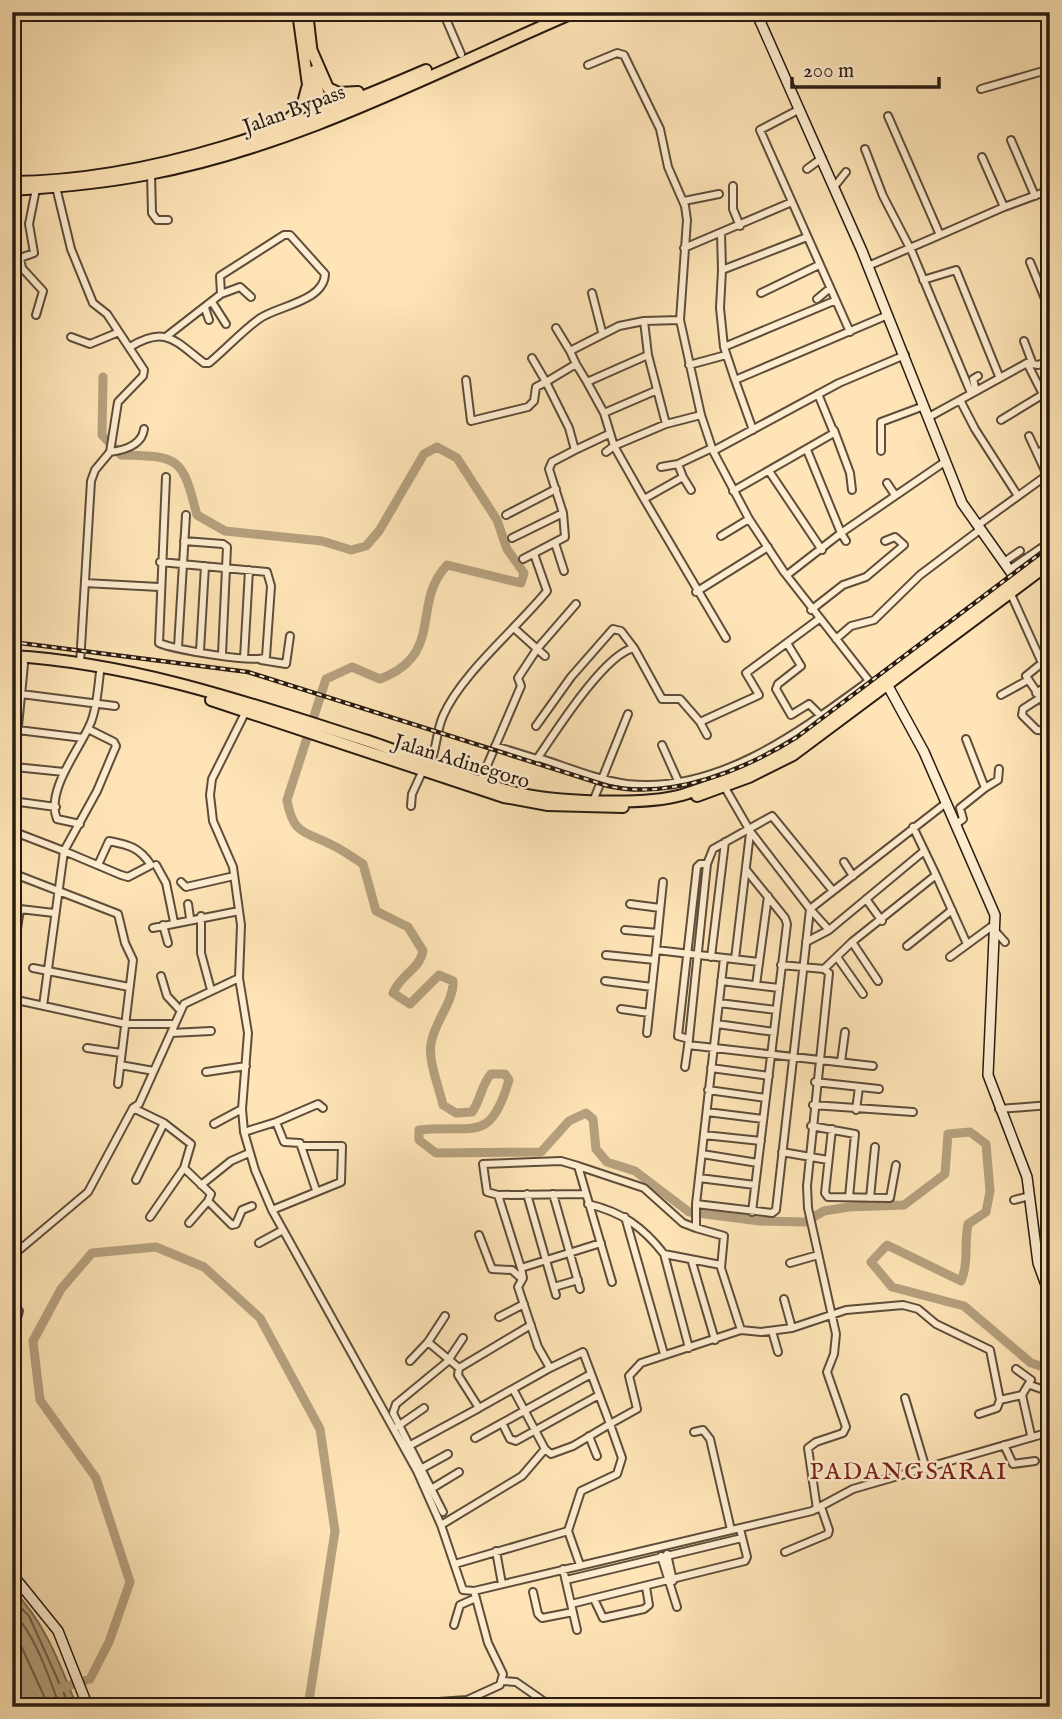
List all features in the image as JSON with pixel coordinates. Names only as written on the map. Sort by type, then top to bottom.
[{"type":"highway","points":[[298,12],[307,85],[319,118]]},
{"type":"highway","points":[[307,12],[319,118]]},
{"type":"highway","name":"Jalan Bypass","points":[[12,181],[60,179],[134,169],[208,152],[319,118],[504,39],[556,12]]},
{"type":"highway","name":"Jalan Bypass","points":[[12,190],[151,174],[279,138],[396,80],[575,12]]},
{"type":"highway","points":[[311,49],[322,80],[328,88],[339,93],[350,94],[396,80]]},
{"type":"highway","points":[[254,136],[296,116],[307,85]]},
{"type":"highway","points":[[12,656],[80,664],[202,694],[330,734],[462,780],[543,797],[660,799],[682,795],[767,761],[826,724],[871,683],[1010,570],[1050,553]]},
{"type":"highway","name":"Jalan Adinegoro","points":[[462,780],[527,802],[575,807],[648,807],[682,802],[771,768],[826,724],[887,686],[1050,563]]},
{"type":"highway","points":[[18,664],[100,673],[202,694],[246,711],[295,723]]},
{"type":"street","points":[[443,12],[461,54]]},
{"type":"street","points":[[755,12],[868,266],[962,503],[1010,570]]},
{"type":"street","points":[[588,65],[617,53],[624,55],[660,129],[668,167],[684,201],[687,220],[680,320],[688,365],[712,449],[749,519],[786,575],[871,683]]},
{"type":"street","points":[[981,89],[1050,69]]},
{"type":"street","points":[[800,109],[760,130],[850,332]]},
{"type":"street","points":[[888,116],[940,235]]},
{"type":"street","points":[[1045,126],[1050,135]]},
{"type":"street","points":[[1011,140],[1035,196]]},
{"type":"street","points":[[865,149],[883,196],[910,247],[973,392]]},
{"type":"street","points":[[982,156],[1004,207]]},
{"type":"street","points":[[807,169],[822,158]]},
{"type":"street","points":[[834,187],[846,172]]},
{"type":"street","points":[[151,174],[152,213],[157,220],[168,220]]},
{"type":"street","points":[[733,186],[733,209],[740,226]]},
{"type":"street","points":[[55,187],[64,228],[95,306],[107,314],[144,373],[118,402],[112,451],[95,470],[91,481],[80,664]]},
{"type":"street","points":[[36,188],[29,224],[34,253],[20,257],[22,268],[43,291],[36,315]]},
{"type":"street","points":[[868,266],[1050,190]]},
{"type":"street","points":[[684,201],[719,194]]},
{"type":"street","points":[[684,248],[792,202]]},
{"type":"street","points":[[721,233],[720,308],[724,346],[753,430]]},
{"type":"street","points":[[130,347],[155,336],[167,336],[204,363],[209,363],[258,319],[307,296],[321,285],[325,277],[286,234],[220,276],[221,294]]},
{"type":"street","points":[[722,270],[807,237]]},
{"type":"street","points":[[1030,262],[1050,311]]},
{"type":"street","points":[[761,293],[819,265]]},
{"type":"street","points":[[923,280],[956,270],[999,376]]},
{"type":"street","points":[[167,336],[221,294],[240,287],[251,297]]},
{"type":"street","points":[[817,299],[829,289]]},
{"type":"street","points":[[592,293],[602,332]]},
{"type":"street","points":[[724,346],[834,301]]},
{"type":"street","points":[[212,302],[226,324]]},
{"type":"street","points":[[205,308],[209,320]]},
{"type":"street","points":[[735,380],[888,315]]},
{"type":"street","points":[[570,351],[602,332],[644,321],[680,320]]},
{"type":"street","points":[[644,321],[655,391],[667,424]]},
{"type":"street","points":[[556,328],[604,413],[614,446],[643,499],[696,592],[726,638]]},
{"type":"street","points":[[71,337],[90,344],[119,332]]},
{"type":"street","points":[[1024,341],[1029,362],[1050,408]]},
{"type":"street","points":[[587,382],[648,355]]},
{"type":"street","points":[[688,365],[726,355]]},
{"type":"street","points":[[661,467],[678,464],[712,449],[818,394],[905,355]]},
{"type":"street","points":[[532,358],[565,420],[575,450]]},
{"type":"street","points":[[929,417],[999,376],[1029,362],[1038,365],[1050,360]]},
{"type":"street","points":[[466,380],[469,420],[476,422],[531,405],[536,387],[576,364]]},
{"type":"street","points":[[973,392],[974,379],[978,376]]},
{"type":"street","points":[[604,413],[655,391]]},
{"type":"street","points":[[818,394],[850,473],[852,490]]},
{"type":"street","points":[[1001,420],[1042,395]]},
{"type":"street","points":[[960,400],[975,429],[1018,496]]},
{"type":"street","points":[[881,451],[881,422],[924,405]]},
{"type":"street","points":[[606,452],[614,446],[667,424],[701,415]]},
{"type":"street","points":[[112,451],[126,449],[143,437],[144,429]]},
{"type":"street","points":[[733,491],[830,437],[834,430]]},
{"type":"street","points":[[523,559],[555,543],[566,534],[550,465],[609,434]]},
{"type":"street","points":[[836,639],[851,626],[874,620],[920,575],[1049,474],[1029,436]]},
{"type":"street","points":[[1037,453],[1050,447]]},
{"type":"street","points":[[807,450],[846,541]]},
{"type":"street","points":[[786,575],[841,533],[856,527],[895,495],[946,461]]},
{"type":"street","points":[[678,464],[691,490]]},
{"type":"street","points":[[769,471],[822,550]]},
{"type":"street","points":[[166,477],[159,587],[158,640],[161,645],[286,664],[290,636]]},
{"type":"street","points":[[643,499],[683,477]]},
{"type":"street","points":[[887,483],[895,495]]},
{"type":"street","points":[[506,515],[556,489]]},
{"type":"street","points":[[512,538],[563,513]]},
{"type":"street","points":[[178,647],[186,515]]},
{"type":"street","points":[[722,536],[749,519]]},
{"type":"street","points":[[811,610],[843,584],[866,577],[904,545],[895,537],[885,541]]},
{"type":"street","points":[[184,541],[225,545],[222,654]]},
{"type":"street","points":[[1010,570],[1050,542]]},
{"type":"street","points":[[555,543],[564,571]]},
{"type":"street","points":[[696,592],[768,547]]},
{"type":"street","points":[[1010,570],[1020,551]]},
{"type":"street","points":[[411,806],[412,794],[427,767],[444,715],[470,676],[547,591],[534,554]]},
{"type":"street","points":[[160,562],[267,572],[270,578],[267,654],[259,660]]},
{"type":"street","points":[[201,651],[205,566]]},
{"type":"street","points":[[244,658],[249,570]]},
{"type":"street","points":[[1040,571],[1050,586]]},
{"type":"street","points":[[85,583],[159,587]]},
{"type":"street","points":[[1010,592],[1042,663]]},
{"type":"street","points":[[480,782],[521,686],[519,678],[537,649],[576,604]]},
{"type":"street","points":[[700,722],[759,695],[746,673],[818,619]]},
{"type":"street","points":[[515,629],[545,656]]},
{"type":"street","points":[[536,726],[555,697],[613,629],[621,631],[634,648],[662,699],[680,699],[700,722],[707,735]]},
{"type":"street","points":[[495,746],[601,778],[636,784],[679,783],[826,724],[808,704],[791,715],[776,689],[778,684],[802,666],[787,643]]},
{"type":"street","points":[[539,758],[556,726],[580,698],[622,652],[634,648]]},
{"type":"street","points":[[1050,657],[1027,674],[1028,680],[1050,712]]},
{"type":"street","points":[[12,789],[18,730],[15,718],[21,694],[18,664]]},
{"type":"street","points":[[80,824],[57,819],[56,807],[64,772],[88,729],[100,673]]},
{"type":"street","points":[[1001,695],[1028,680]]},
{"type":"street","points":[[1050,684],[1023,709],[1022,715],[1037,730],[1050,732]]},
{"type":"street","points":[[887,686],[916,737],[946,803],[996,928],[1005,942]]},
{"type":"street","points":[[21,694],[115,706]]},
{"type":"street","points":[[246,711],[212,779],[210,795],[213,821],[226,849],[234,876],[239,911],[239,978],[247,1016],[242,1109],[249,1153],[272,1210],[443,1512]]},
{"type":"street","points":[[594,799],[601,778],[609,766],[618,733],[628,714]]},
{"type":"street","points":[[43,1006],[64,851],[80,824],[116,746],[114,742],[88,729]]},
{"type":"street","points":[[18,730],[83,738]]},
{"type":"street","points":[[966,740],[985,788]]},
{"type":"street","points":[[663,745],[679,783]]},
{"type":"street","points":[[15,767],[64,772]]},
{"type":"street","points":[[955,825],[962,819],[960,808],[998,780],[999,769]]},
{"type":"street","points":[[724,786],[749,830],[829,930]]},
{"type":"street","points":[[12,801],[56,807]]},
{"type":"street","points":[[697,1211],[772,1213],[776,1210],[810,909],[946,803]]},
{"type":"street","points":[[685,1067],[697,867],[704,864],[710,851],[772,816],[833,891]]},
{"type":"street","points":[[913,827],[967,944]]},
{"type":"street","points":[[735,959],[747,871],[749,830]]},
{"type":"street","points":[[12,831],[98,865],[132,877],[151,865],[142,852],[129,844],[109,841],[98,865]]},
{"type":"street","points":[[711,957],[725,842]]},
{"type":"street","points":[[806,942],[829,930],[924,850]]},
{"type":"street","points":[[844,862],[853,876]]},
{"type":"street","points":[[156,865],[166,883],[174,922]]},
{"type":"street","points":[[747,871],[786,921],[752,1212]]},
{"type":"street","points":[[12,873],[118,915],[125,943],[132,955],[118,1084]]},
{"type":"street","points":[[824,969],[852,942],[882,921],[936,875]]},
{"type":"street","points":[[181,882],[186,887],[234,876]]},
{"type":"street","points":[[647,1033],[663,881]]},
{"type":"street","points":[[755,985],[768,896]]},
{"type":"street","points":[[866,899],[882,921]]},
{"type":"street","points":[[188,904],[190,918]]},
{"type":"street","points":[[630,904],[660,908]]},
{"type":"street","points":[[12,962],[14,930],[20,909],[54,913]]},
{"type":"street","points":[[907,946],[953,910]]},
{"type":"street","points":[[153,928],[190,918],[239,911]]},
{"type":"street","points":[[201,916],[201,953],[211,990]]},
{"type":"street","points":[[163,925],[168,943]]},
{"type":"street","points":[[950,957],[996,928]]},
{"type":"street","points":[[996,928],[987,1066],[999,1109],[1027,1177],[1038,1263],[1050,1296]]},
{"type":"street","points":[[625,930],[658,933]]},
{"type":"street","points":[[852,942],[878,981]]},
{"type":"street","points":[[656,950],[759,962]]},
{"type":"street","points":[[606,955],[655,960]]},
{"type":"street","points":[[837,957],[863,994]]},
{"type":"street","points":[[696,1228],[708,1090],[724,958]]},
{"type":"street","points":[[782,965],[824,969],[829,973],[807,1156],[808,1208],[836,1346],[827,1372],[845,1429],[808,1448],[819,1508],[829,1532],[785,1552]]},
{"type":"street","points":[[33,968],[129,987]]},
{"type":"street","points":[[161,976],[167,996],[180,1010]]},
{"type":"street","points":[[12,1256],[88,1192],[133,1108],[139,1104],[180,1010],[187,1002],[239,978]]},
{"type":"street","points":[[605,981],[652,986]]},
{"type":"street","points":[[721,981],[779,988]]},
{"type":"street","points":[[12,999],[126,1024],[175,1024]]},
{"type":"street","points":[[719,1003],[776,1010]]},
{"type":"street","points":[[621,1009],[649,1013]]},
{"type":"street","points":[[717,1024],[774,1032]]},
{"type":"street","points":[[171,1033],[211,1031]]},
{"type":"street","points":[[841,1062],[845,1032]]},
{"type":"street","points":[[685,1040],[714,1047],[873,1066]]},
{"type":"street","points":[[88,1048],[98,1052],[121,1053]]},
{"type":"street","points":[[120,1065],[154,1072]]},
{"type":"street","points":[[205,1072],[246,1066]]},
{"type":"street","points":[[712,1068],[769,1076]]},
{"type":"street","points":[[815,1082],[879,1089]]},
{"type":"street","points":[[856,1110],[859,1087]]},
{"type":"street","points":[[708,1090],[766,1098]]},
{"type":"street","points":[[244,1132],[318,1104],[323,1108]]},
{"type":"street","points":[[813,1105],[913,1112]]},
{"type":"street","points":[[999,1109],[1050,1105]]},
{"type":"street","points":[[133,1108],[164,1123],[191,1144],[184,1168],[150,1217]]},
{"type":"street","points":[[215,1124],[242,1109]]},
{"type":"street","points":[[706,1112],[763,1119]]},
{"type":"street","points":[[276,1122],[284,1142],[298,1141],[301,1146],[316,1190]]},
{"type":"street","points":[[136,1180],[164,1123]]},
{"type":"street","points":[[811,1126],[855,1134],[849,1197]]},
{"type":"street","points":[[832,1129],[826,1196],[891,1197],[896,1165]]},
{"type":"street","points":[[704,1135],[761,1141]]},
{"type":"street","points":[[272,1210],[341,1182],[342,1148],[301,1146]]},
{"type":"street","points":[[870,1198],[875,1147]]},
{"type":"street","points":[[782,1152],[828,1160]]},
{"type":"street","points":[[201,1185],[231,1161],[249,1153]]},
{"type":"street","points":[[702,1154],[758,1163]]},
{"type":"street","points":[[585,1195],[498,1195],[487,1192],[483,1164],[561,1161],[644,1188],[683,1223],[723,1234],[721,1265],[741,1329]]},
{"type":"street","points":[[578,1166],[612,1282]]},
{"type":"street","points":[[184,1168],[213,1196],[189,1223]]},
{"type":"street","points":[[699,1178],[755,1185]]},
{"type":"street","points":[[527,1194],[555,1291],[578,1280]]},
{"type":"street","points":[[553,1194],[580,1289]]},
{"type":"street","points":[[498,1195],[521,1268],[522,1280],[518,1287],[550,1368]]},
{"type":"street","points":[[1014,1200],[1030,1196]]},
{"type":"street","points":[[208,1201],[234,1225],[242,1210],[252,1206]]},
{"type":"street","points":[[588,1204],[624,1215],[650,1236],[664,1254],[689,1348]]},
{"type":"street","points":[[624,1215],[664,1354]]},
{"type":"street","points":[[259,1243],[283,1230]]},
{"type":"street","points":[[478,1235],[492,1269],[512,1270],[522,1280]]},
{"type":"street","points":[[521,1268],[601,1243]]},
{"type":"street","points":[[664,1254],[692,1262],[721,1265]]},
{"type":"street","points":[[790,1263],[818,1255]]},
{"type":"street","points":[[692,1262],[715,1340]]},
{"type":"street","points":[[784,1299],[792,1328]]},
{"type":"street","points":[[12,1301],[19,1311],[12,1336]]},
{"type":"street","points":[[499,1317],[524,1304]]},
{"type":"street","points":[[513,1389],[545,1449],[551,1454],[637,1409],[628,1381],[636,1368],[664,1354],[715,1340],[741,1329],[772,1331],[792,1328],[846,1310],[900,1305],[918,1308],[936,1324],[990,1350],[1000,1400],[997,1408],[979,1414]]},
{"type":"street","points":[[410,1361],[428,1342],[445,1316]]},
{"type":"street","points":[[459,1368],[531,1325]]},
{"type":"street","points":[[772,1331],[778,1352]]},
{"type":"street","points":[[396,1426],[396,1404],[450,1359],[463,1338]]},
{"type":"street","points":[[428,1342],[459,1368]]},
{"type":"street","points":[[407,1448],[582,1351],[622,1458],[617,1474],[581,1491],[568,1531],[580,1565]]},
{"type":"street","points":[[459,1368],[458,1375],[479,1408]]},
{"type":"street","points":[[1000,1400],[1022,1395],[1030,1385],[1031,1378],[1016,1369]]},
{"type":"street","points":[[475,1438],[591,1374]]},
{"type":"street","points":[[1030,1385],[1050,1392]]},
{"type":"street","points":[[502,1423],[513,1441],[599,1395]]},
{"type":"street","points":[[1022,1395],[1031,1435]]},
{"type":"street","points":[[905,1398],[926,1469]]},
{"type":"street","points":[[396,1426],[424,1408]]},
{"type":"street","points":[[694,1432],[703,1430],[709,1435],[723,1485],[731,1530]]},
{"type":"street","points":[[454,1625],[460,1605],[475,1594],[502,1584],[819,1508],[853,1489],[1031,1435],[1050,1432]]},
{"type":"street","points":[[589,1436],[597,1457]]},
{"type":"street","points":[[1004,1445],[1013,1464],[1035,1461]]},
{"type":"street","points":[[440,1525],[522,1476],[545,1449]]},
{"type":"street","points":[[419,1470],[448,1454]]},
{"type":"street","points":[[419,1470],[463,1590],[475,1594]]},
{"type":"street","points":[[431,1489],[459,1472]]},
{"type":"street","points":[[571,1604],[671,1582],[745,1561],[747,1557],[740,1529]]},
{"type":"street","points":[[454,1564],[568,1531]]},
{"type":"street","points":[[565,1580],[742,1538]]},
{"type":"street","points":[[662,1546],[677,1607]]},
{"type":"street","points":[[496,1551],[502,1584]]},
{"type":"street","points":[[563,1569],[577,1630]]},
{"type":"street","points":[[12,1574],[54,1624],[88,1707]]},
{"type":"street","points":[[594,1599],[603,1619],[644,1609],[649,1605],[646,1587]]},
{"type":"street","points":[[533,1592],[538,1614],[542,1618],[573,1612]]},
{"type":"street","points":[[475,1594],[483,1629],[503,1674],[503,1681]]},
{"type":"street","points":[[367,1707],[468,1703],[493,1690],[503,1681],[516,1682],[552,1707]]},
{"type":"water","points":[[12,1589],[43,1630],[77,1707],[12,1707]]},
{"type":"waterway","points":[[103,377],[102,435],[121,455],[156,457],[176,464],[187,482],[197,515],[225,531],[322,541],[351,550],[366,546],[379,531],[424,454],[437,447],[457,458],[497,520],[507,549],[524,573],[521,583],[447,565],[436,580],[430,596],[420,642],[413,656],[400,668],[380,679],[352,667],[326,679],[287,800],[293,820],[302,831],[338,848],[363,864],[376,911],[408,927],[423,951],[418,963],[393,993],[410,1004],[439,975],[453,981],[450,997],[433,1036],[430,1051],[443,1105],[456,1113],[472,1112],[491,1074],[505,1074],[509,1080],[502,1101],[487,1123],[467,1129],[419,1130],[419,1140],[436,1153],[541,1152],[569,1121],[586,1113],[593,1119],[596,1149],[607,1162],[635,1171],[689,1212],[760,1221],[805,1222],[824,1211],[849,1207],[904,1205],[945,1174],[948,1134],[970,1132],[986,1144],[990,1191],[986,1212],[968,1224],[965,1267],[961,1281],[887,1245],[871,1262],[892,1287],[964,1306],[1031,1363],[1050,1369]]},
{"type":"waterway","points":[[61,1688],[90,1679],[109,1642],[130,1582],[96,1478],[40,1400],[33,1341],[61,1289],[92,1253],[156,1247],[204,1267],[260,1318],[320,1429],[335,1531],[308,1707]]},
{"type":"railway","points":[[12,642],[248,672],[608,786],[657,789],[707,779],[731,771],[797,737],[1050,546]]},
{"type":"district","name":"PADANGSARAI","points":[[909,1471]]}]
